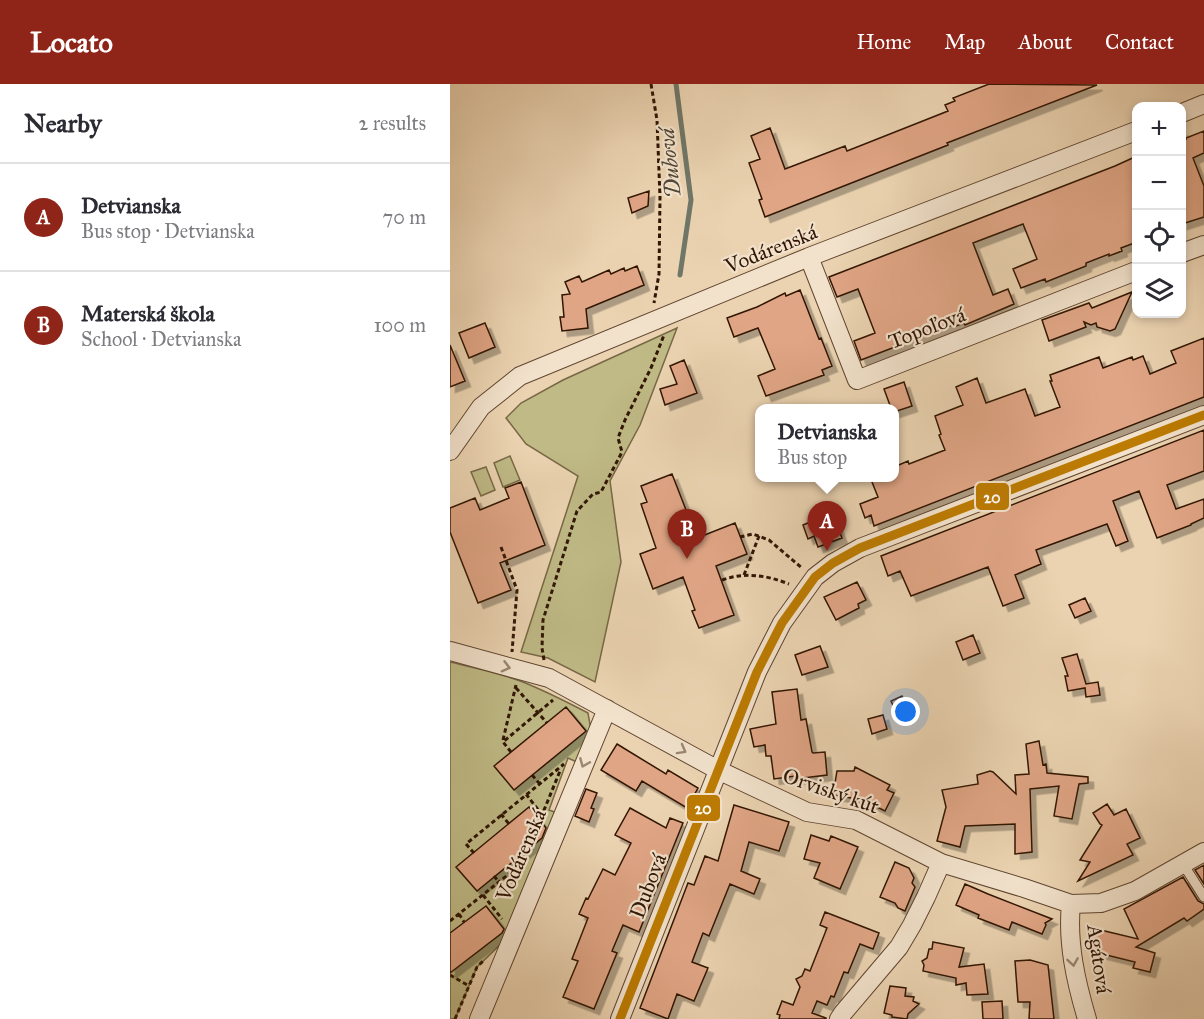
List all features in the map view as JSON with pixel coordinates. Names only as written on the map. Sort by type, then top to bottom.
[{"type":"street","points":[[1186,111],[1204,104]]},
{"type":"street","name":"Vodárenská","points":[[450,450],[481,407],[520,376],[809,257],[1132,132]]},
{"type":"street","points":[[1186,252],[1204,245]]},
{"type":"street","name":"Topoľová","points":[[809,257],[857,380],[1132,273]]},
{"type":"street","name":"Dubová","points":[[620,1019],[757,672],[782,623],[815,577],[833,563],[860,548],[1204,415]]},
{"type":"street","name":"Orviský kút","points":[[450,651],[549,678],[718,770],[807,812],[856,820],[941,863],[1071,904],[1101,903],[1135,891],[1204,852]]},
{"type":"street","name":"Vodárenská","points":[[478,1019],[607,709]]},
{"type":"street","points":[[839,1019],[899,947],[917,916],[941,863]]},
{"type":"street","name":"Agátová","points":[[1071,904],[1071,950],[1077,987],[1087,1019]]},
{"type":"lane","points":[[1183,864],[1204,897]]},
{"type":"path","points":[[651,84],[657,120],[660,197],[659,274],[653,307]]},
{"type":"path","points":[[544,664],[543,620],[577,511],[593,494],[601,492],[622,452],[618,438],[665,334]]},
{"type":"path","points":[[740,537],[753,534],[769,540],[805,571]]},
{"type":"path","points":[[744,575],[759,536]]},
{"type":"path","points":[[501,547],[517,590],[512,653]]},
{"type":"path","points":[[722,580],[752,574],[774,578],[793,586]]},
{"type":"path","points":[[503,742],[517,680]]},
{"type":"path","points":[[515,687],[547,723]]},
{"type":"path","points":[[503,742],[557,697],[552,695]]},
{"type":"path","points":[[503,742],[511,752]]},
{"type":"path","points":[[474,853],[466,844],[564,764]]},
{"type":"path","points":[[532,776],[539,783]]},
{"type":"path","points":[[526,794],[542,815]]},
{"type":"path","points":[[501,814],[509,824]]},
{"type":"path","points":[[450,921],[530,857]]},
{"type":"path","points":[[494,876],[499,882]]},
{"type":"path","points":[[483,894],[501,919]]},
{"type":"path","points":[[459,914],[465,922]]},
{"type":"path","points":[[455,1019],[477,967],[484,960]]},
{"type":"path","points":[[450,975],[469,987]]},
{"type":"shaded area","points":[[677,328],[640,425],[610,481],[621,562],[595,682],[548,658],[521,652],[578,476],[526,444],[506,418],[521,403],[563,380]]},
{"type":"shaded area","points":[[510,456],[520,480],[503,487],[494,463]]},
{"type":"shaded area","points":[[486,467],[495,490],[481,496],[471,472]]},
{"type":"shaded area","points":[[450,662],[514,679],[556,697],[588,713],[591,730],[579,763],[568,758],[549,810],[560,814],[502,943],[477,967],[455,1019],[450,1019]]},
{"type":"building","points":[[989,84],[1097,85],[765,217],[759,200],[762,199],[749,163],[760,159],[751,136],[770,128],[785,169],[845,146],[847,151],[948,111],[945,105],[955,101],[953,98]]},
{"type":"building","points":[[1204,131],[1204,153],[1193,158],[1204,186],[1204,217],[1186,223],[1186,138]]},
{"type":"building","points":[[1132,158],[1132,244],[1121,248],[1122,251],[1086,263],[1086,266],[1046,282],[1045,279],[1021,288],[1013,269],[1037,259],[1023,224],[973,243],[993,295],[1008,289],[1014,304],[965,325],[964,323],[956,326],[955,324],[861,360],[854,341],[875,333],[858,289],[837,297],[829,277]]},
{"type":"building","points":[[649,191],[648,206],[632,213],[628,198]]},
{"type":"building","points":[[637,266],[644,285],[586,309],[588,328],[562,331],[560,317],[564,317],[562,295],[570,294],[565,282],[579,276],[582,282],[609,270],[611,274],[624,268],[625,271]]},
{"type":"building","points":[[800,290],[832,366],[822,370],[824,375],[766,396],[758,376],[775,369],[758,328],[734,337],[727,318],[785,293],[786,296]]},
{"type":"building","points":[[1132,292],[1115,329],[1110,331],[1097,327],[1096,323],[1091,325],[1084,322],[1086,327],[1049,341],[1042,320],[1089,303],[1092,308]]},
{"type":"building","points":[[485,323],[495,347],[469,358],[459,333]]},
{"type":"building","points":[[1204,338],[1204,397],[874,526],[871,515],[865,518],[860,504],[878,497],[872,482],[899,482],[899,465],[908,461],[909,464],[945,450],[935,416],[963,405],[956,387],[977,378],[986,403],[1025,389],[1035,416],[1060,407],[1050,375],[1099,357],[1103,368],[1132,357],[1133,360],[1143,356],[1150,374],[1176,363],[1171,351]]},
{"type":"building","points":[[450,345],[465,381],[450,387]]},
{"type":"building","points":[[684,360],[697,393],[665,405],[660,389],[677,384],[670,366]]},
{"type":"building","points":[[904,382],[912,406],[899,410],[899,404],[890,404],[884,389]]},
{"type":"building","points":[[1204,430],[1204,471],[1167,485],[1176,509],[1204,499],[1204,518],[1191,525],[1157,538],[1139,491],[1113,501],[1128,541],[1116,546],[1107,524],[1036,550],[1041,564],[1015,575],[1024,598],[1003,606],[988,567],[911,596],[900,571],[888,576],[881,556]]},
{"type":"building","points":[[672,474],[697,538],[735,523],[747,554],[716,566],[734,615],[699,628],[683,577],[653,589],[640,554],[656,548],[641,504],[647,502],[641,486]]},
{"type":"building","points":[[521,482],[545,545],[500,563],[511,590],[478,603],[450,532],[450,508],[475,498],[480,510],[509,498],[505,488]]},
{"type":"building","points":[[832,513],[842,538],[818,547],[814,536],[808,539],[803,525]]},
{"type":"building","points":[[857,582],[866,600],[858,604],[859,608],[836,620],[824,597]]},
{"type":"building","points":[[1085,598],[1091,611],[1075,618],[1069,605]]},
{"type":"building","points":[[973,635],[980,653],[963,660],[956,642]]},
{"type":"building","points":[[820,646],[828,667],[802,675],[795,655]]},
{"type":"building","points":[[1077,654],[1086,684],[1098,682],[1100,695],[1086,697],[1085,688],[1068,691],[1065,676],[1068,676],[1062,658]]},
{"type":"building","points":[[797,689],[801,720],[806,719],[812,752],[825,752],[827,775],[774,779],[771,756],[766,756],[765,745],[754,747],[750,729],[776,724],[772,692]]},
{"type":"building","points":[[902,696],[909,709],[897,714],[891,701]]},
{"type":"building","points":[[566,707],[586,731],[514,790],[494,766]]},
{"type":"building","points":[[883,715],[887,729],[872,734],[868,719]]},
{"type":"building","points":[[1039,741],[1043,765],[1046,764],[1047,773],[1088,777],[1088,783],[1079,784],[1072,819],[1054,816],[1059,786],[1030,789],[1032,852],[1015,854],[1015,824],[965,826],[960,847],[937,841],[946,807],[942,790],[978,784],[977,775],[990,771],[1016,794],[1015,775],[1029,774],[1026,744]]},
{"type":"building","points":[[617,744],[666,774],[668,770],[698,788],[687,808],[642,781],[636,791],[601,770]]},
{"type":"building","points":[[855,767],[890,785],[887,790],[894,793],[885,811],[863,800],[833,795],[837,771],[854,771]]},
{"type":"building","points":[[586,789],[597,793],[589,822],[575,816]]},
{"type":"building","points":[[1107,804],[1114,815],[1126,809],[1140,838],[1127,844],[1133,855],[1078,881],[1090,862],[1080,860],[1102,825],[1093,813]]},
{"type":"building","points":[[734,805],[789,822],[779,851],[749,842],[741,871],[760,879],[754,894],[730,884],[709,936],[703,933],[692,962],[708,968],[694,1001],[677,994],[668,1019],[640,1008],[688,883],[694,885],[705,856],[718,861]]},
{"type":"building","points":[[529,807],[546,828],[542,838],[477,891],[456,867]]},
{"type":"building","points":[[630,808],[666,828],[670,818],[683,823],[639,932],[623,925],[612,951],[617,953],[594,1009],[563,997],[578,961],[572,959],[588,918],[579,914],[603,869],[615,875],[631,843],[615,835]]},
{"type":"building","points":[[811,835],[829,841],[831,836],[858,847],[840,889],[814,878],[820,863],[804,859]]},
{"type":"building","points":[[895,862],[909,868],[914,878],[912,883],[915,887],[905,911],[898,908],[895,903],[880,897]]},
{"type":"building","points":[[1204,865],[1204,884],[1195,870]]},
{"type":"building","points":[[1183,877],[1198,901],[1204,904],[1204,909],[1187,921],[1184,918],[1136,947],[1155,953],[1150,972],[1133,968],[1135,962],[1086,950],[1092,928],[1138,939],[1124,909]]},
{"type":"building","points":[[965,884],[1052,919],[1045,923],[1042,934],[1012,922],[1009,930],[978,918],[979,915],[956,905]]},
{"type":"building","points":[[486,906],[504,929],[502,933],[450,973],[450,933]]},
{"type":"building","points":[[825,912],[879,933],[873,949],[860,944],[848,973],[844,972],[834,997],[831,996],[827,1005],[817,1001],[812,1013],[826,1019],[779,1019],[780,1015],[777,1014],[782,1001],[793,1005],[800,987],[796,979],[802,976],[805,969],[810,971],[827,928],[820,925]]},
{"type":"building","points":[[933,942],[964,948],[959,967],[984,964],[988,994],[967,995],[966,983],[956,985],[956,978],[923,971],[922,961],[927,958]]},
{"type":"building","points":[[1030,960],[1048,965],[1054,1019],[1029,1019],[1030,1002],[1018,1002],[1015,961]]},
{"type":"building","points":[[890,986],[906,988],[905,996],[914,997],[913,1001],[919,1004],[908,1014],[907,1019],[892,1017],[884,1013]]},
{"type":"building","points":[[1002,1001],[1003,1019],[983,1019],[982,1002]]},
{"type":"waterway","name":"Dubová","points":[[676,84],[691,200],[680,275]]},
{"type":"transit line","name":"20","points":[[620,1019],[757,672],[782,623],[815,577],[833,563],[860,548],[1204,415]]},
{"type":"place","name":"Detvianska","points":[[827,551]]},
{"type":"place","name":"Materská škola","points":[[687,559]]}]
